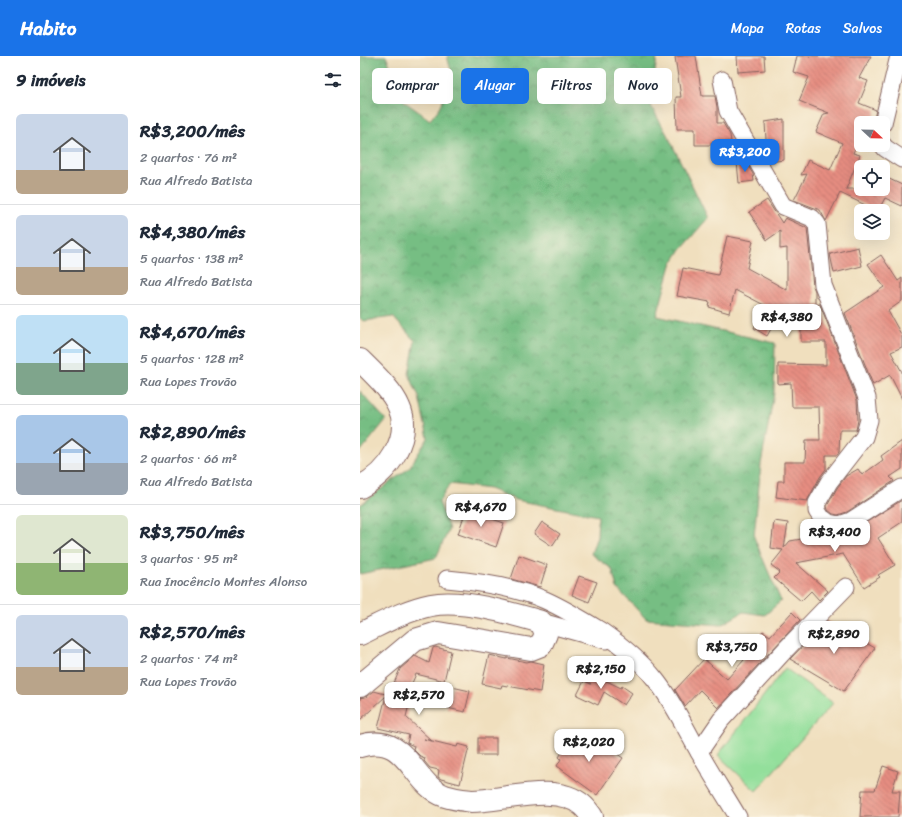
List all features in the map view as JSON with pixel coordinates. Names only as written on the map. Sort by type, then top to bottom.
[{"type":"main road","points":[[360,360],[385,385],[399,407],[403,429],[396,452],[371,482],[360,487]]},
{"type":"main road","points":[[360,634],[398,616],[430,605],[443,603],[457,603],[506,612],[542,622],[546,634],[541,645],[531,649],[438,633],[415,640],[360,686]]},
{"type":"main road","points":[[360,746],[370,743],[385,744],[398,750],[433,790],[445,796],[473,801],[529,794],[548,794],[568,797],[582,805],[592,817]]},
{"type":"street","points":[[885,116],[899,56]]},
{"type":"street","points":[[722,80],[728,111],[783,206],[812,218],[817,224],[823,285],[867,398],[869,420],[864,437],[829,482],[817,503],[817,511],[821,518],[829,524],[839,525],[851,521],[902,488]]},
{"type":"street","points":[[890,151],[902,159]]},
{"type":"street","points":[[448,579],[476,582],[514,590],[544,600],[579,617],[618,643],[639,660],[656,680],[678,713],[699,752],[738,817]]},
{"type":"street","points":[[699,752],[721,720],[786,649],[846,587]]},
{"type":"street","points":[[542,622],[618,643]]},
{"type":"green space","points":[[360,56],[386,56],[391,68],[372,68],[372,104],[408,104],[430,120],[442,104],[453,104],[453,68],[450,68],[447,56],[657,56],[656,68],[614,68],[614,104],[651,104],[708,218],[681,249],[671,265],[657,316],[775,343],[774,393],[761,464],[754,537],[781,601],[765,615],[743,612],[721,625],[646,619],[617,588],[612,569],[591,554],[597,536],[598,516],[516,500],[490,489],[450,484],[439,502],[449,529],[436,558],[360,574],[360,505],[409,468],[428,438],[419,397],[409,374],[415,341],[393,317],[363,321],[360,318]]},
{"type":"green space","points":[[360,391],[386,420],[360,452]]},
{"type":"green space","points":[[785,668],[833,703],[756,791],[718,755]]},
{"type":"building","points":[[696,56],[702,96],[715,96],[717,123],[723,123],[730,135],[731,142],[711,142],[711,145],[695,145],[695,129],[677,129],[676,97],[681,97],[675,57]]},
{"type":"building","points":[[737,56],[764,56],[765,70],[738,72]]},
{"type":"building","points":[[797,56],[871,56],[859,78],[868,81],[859,103],[876,110],[875,116],[854,116],[853,153],[860,155],[858,160],[854,160],[854,170],[846,189],[854,189],[854,196],[890,196],[890,179],[902,185],[902,206],[885,198],[882,204],[863,204],[840,193],[826,221],[820,210],[794,200],[807,174],[801,175],[808,160],[830,170],[842,143],[816,132],[824,114],[829,113],[799,101],[809,77],[793,72]]},
{"type":"building","points":[[784,119],[784,160],[769,162],[767,158],[765,122]]},
{"type":"building","points":[[745,161],[753,174],[754,181],[739,183],[737,162]]},
{"type":"building","points":[[767,200],[782,223],[785,218],[807,228],[813,286],[815,291],[815,305],[820,304],[857,400],[858,420],[856,430],[840,430],[839,452],[837,455],[826,455],[826,469],[807,501],[776,497],[778,481],[784,481],[784,462],[805,462],[806,440],[820,440],[819,407],[792,407],[791,383],[778,384],[778,364],[826,365],[826,342],[801,342],[801,320],[799,320],[799,314],[780,313],[767,336],[754,328],[766,306],[735,290],[729,313],[709,307],[710,302],[677,296],[683,268],[718,275],[727,236],[753,241],[747,268],[787,290],[787,248],[780,249],[780,231],[767,240],[749,212]]},
{"type":"building","points":[[858,247],[862,266],[834,273],[830,254]]},
{"type":"building","points":[[881,255],[898,281],[902,278],[902,301],[888,311],[902,336],[902,347],[891,352],[902,372],[902,399],[890,375],[873,385],[845,313],[884,287],[868,264]]},
{"type":"building","points":[[902,441],[902,469],[890,477],[894,481],[847,512],[838,515],[833,514],[828,510],[827,506],[846,476],[858,469],[862,475],[883,460],[881,456]]},
{"type":"building","points":[[902,500],[902,522],[878,538],[895,565],[878,575],[880,577],[864,587],[843,554],[796,563],[828,591],[819,600],[811,591],[801,601],[774,578],[780,572],[771,565],[783,550],[771,548],[774,521],[788,523],[784,548],[790,541],[831,534],[842,535],[854,530]]},
{"type":"building","points":[[466,510],[504,523],[496,547],[458,534]]},
{"type":"building","points":[[542,522],[560,534],[552,546],[534,534]]},
{"type":"building","points":[[519,555],[547,565],[540,587],[511,579]]},
{"type":"building","points":[[579,576],[597,582],[589,602],[572,595]]},
{"type":"building","points":[[792,612],[800,620],[718,708],[700,690],[685,706],[675,690],[704,659],[727,679],[744,660],[736,653],[745,643],[750,648],[763,631],[770,636]]},
{"type":"building","points":[[827,621],[875,648],[844,691],[790,659]]},
{"type":"building","points":[[435,647],[451,651],[444,681],[416,674],[405,699],[410,700],[406,717],[432,741],[457,747],[458,744],[469,747],[460,784],[438,777],[439,770],[430,768],[424,761],[425,758],[420,756],[413,749],[414,746],[407,743],[409,735],[378,728],[386,696],[360,720],[360,698],[368,696],[374,691],[389,695],[400,669],[415,656],[429,663],[433,648]]},
{"type":"building","points":[[489,655],[544,664],[540,692],[502,685],[501,688],[482,684]]},
{"type":"building","points":[[584,670],[621,688],[622,686],[632,693],[624,705],[604,692],[598,705],[577,695],[584,681],[591,684],[580,677]]},
{"type":"building","points":[[452,687],[470,691],[465,712],[447,708]]},
{"type":"building","points":[[576,732],[603,750],[606,746],[623,758],[597,795],[557,766],[561,759],[559,757]]},
{"type":"building","points":[[478,738],[496,738],[496,755],[478,755]]},
{"type":"building","points":[[883,766],[898,771],[892,791],[900,791],[898,817],[860,817],[862,790],[875,790]]}]
